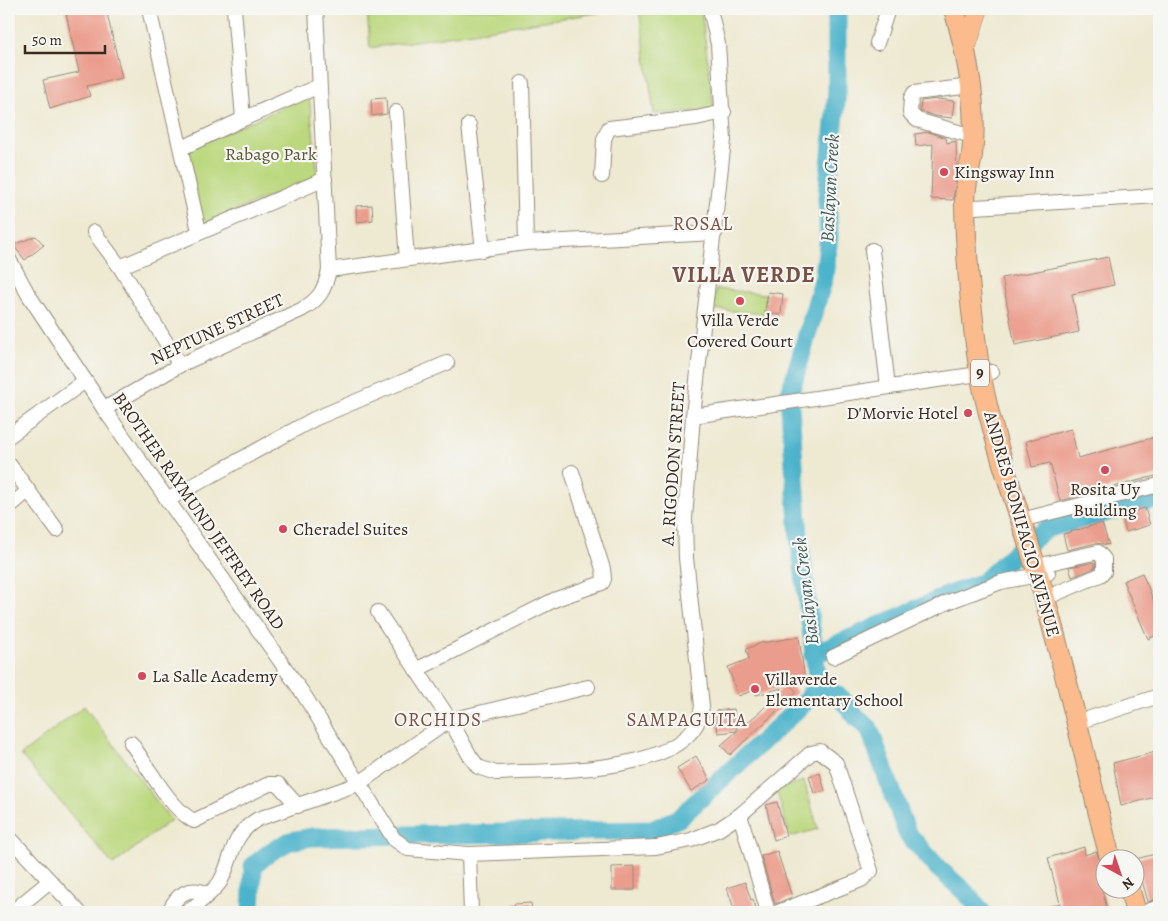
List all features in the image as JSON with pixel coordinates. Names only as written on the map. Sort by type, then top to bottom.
[{"type":"highway","name":"9","points":[[954,9],[966,50]]},
{"type":"highway","name":"ANDRES BONIFACIO AVENUE","points":[[966,50],[971,86],[972,146],[965,190],[970,207],[985,331],[986,373],[1027,524],[1041,564],[1055,594],[1084,720],[1118,848]]},
{"type":"highway","name":"ANDRES BONIFACIO AVENUE","points":[[1041,564],[1045,598],[1108,848]]},
{"type":"highway","points":[[1120,898],[1123,912]]},
{"type":"highway","points":[[1132,898],[1136,912]]},
{"type":"main road","points":[[966,50],[978,9]]},
{"type":"street","points":[[149,9],[200,231]]},
{"type":"street","points":[[234,9],[242,119]]},
{"type":"street","name":"NEPTUNE STREET","points":[[104,408],[180,365],[313,303],[322,295],[329,270],[316,9]]},
{"type":"street","name":"A. RIGODON STREET","points":[[378,612],[450,720],[478,767],[496,774],[625,763],[652,757],[679,744],[695,730],[701,719],[702,706],[686,558],[685,518],[693,416],[724,140],[724,112],[718,44],[710,9]]},
{"type":"street","points":[[877,43],[888,9]]},
{"type":"street","points":[[522,83],[526,243]]},
{"type":"street","points":[[182,148],[242,119],[319,86]]},
{"type":"street","points":[[971,86],[914,93],[911,98],[910,113],[917,120],[972,146]]},
{"type":"street","points":[[396,112],[407,259]]},
{"type":"street","points":[[602,176],[604,139],[609,128],[696,118],[724,112]]},
{"type":"street","points":[[469,124],[483,250]]},
{"type":"street","points":[[120,267],[200,231],[325,179]]},
{"type":"street","points":[[970,207],[1159,196]]},
{"type":"street","points":[[94,232],[120,267],[180,365]]},
{"type":"street","points":[[329,270],[526,243],[715,232]]},
{"type":"street","points":[[872,250],[888,387]]},
{"type":"street","name":"BROTHER RAYMUND JEFFREY ROAD","points":[[9,260],[28,294],[104,408],[304,695],[394,839],[408,849],[469,854]]},
{"type":"street","points":[[167,500],[258,448],[314,419],[447,363]]},
{"type":"street","points":[[693,416],[795,399],[828,397],[986,373]]},
{"type":"street","points":[[9,436],[86,381]]},
{"type":"street","points":[[9,464],[56,530]]},
{"type":"street","points":[[416,670],[556,600],[602,583],[604,579],[603,569],[572,472]]},
{"type":"street","points":[[1027,524],[1159,485]]},
{"type":"street","points":[[9,507],[28,491]]},
{"type":"street","points":[[833,657],[948,602],[1001,582],[1041,564],[1098,552],[1104,559],[1104,572],[1100,575],[1055,594]]},
{"type":"street","points":[[188,912],[220,881],[238,835],[246,826],[258,819],[358,784],[450,720],[588,687]]},
{"type":"street","points":[[1084,720],[1159,696]]},
{"type":"street","points":[[131,743],[167,794],[182,812],[194,821],[268,784],[278,784],[298,806]]},
{"type":"street","points":[[471,912],[469,854],[656,847],[691,840],[719,828],[740,815],[811,753],[820,751],[836,763],[871,871],[861,880],[778,912]]},
{"type":"street","points":[[740,815],[768,912]]},
{"type":"street","points":[[9,836],[79,912]]},
{"type":"street","points":[[12,912],[50,881]]},
{"type":"street","points":[[169,912],[172,905],[186,891],[198,889],[208,894]]},
{"type":"street","points":[[1145,912],[1159,907]]},
{"type":"green space","points":[[367,9],[622,9],[370,48]]},
{"type":"green space","points":[[639,9],[701,9],[714,110],[654,114]]},
{"type":"green space","name":"Rabago Park","points":[[309,96],[318,176],[202,225],[188,149]]},
{"type":"green space","name":"Villa Verde Covered Court","points":[[716,289],[766,294],[764,314],[713,309]]},
{"type":"green space","points":[[84,706],[171,820],[113,865],[21,755]]},
{"type":"green space","points":[[804,781],[818,829],[790,837],[776,789]]},
{"type":"building","points":[[65,9],[106,9],[122,78],[87,86],[90,96],[50,109],[43,80],[79,72]]},
{"type":"building","points":[[386,98],[387,114],[372,116],[371,99]]},
{"type":"building","points":[[938,99],[954,101],[952,118],[935,116],[920,111],[921,101]]},
{"type":"building","name":"Kingsway Inn","points":[[929,132],[946,138],[947,143],[956,141],[957,172],[953,200],[931,199],[933,144],[916,146],[915,134]]},
{"type":"building","points":[[372,205],[373,220],[357,222],[356,206]]},
{"type":"building","points":[[36,236],[44,245],[25,260],[13,245]]},
{"type":"building","points":[[1108,257],[1114,285],[1072,294],[1079,332],[1015,345],[1002,278]]},
{"type":"building","points":[[768,292],[783,294],[781,315],[765,313]]},
{"type":"building","name":"Rosita Uy Building","points":[[1071,429],[1078,458],[1159,436],[1159,475],[1060,501],[1050,463],[1032,467],[1026,441]]},
{"type":"building","points":[[1145,508],[1150,525],[1126,532],[1121,514]]},
{"type":"building","points":[[1102,523],[1109,545],[1096,543],[1067,550],[1063,534]]},
{"type":"building","points":[[1095,562],[1095,568],[1072,577],[1069,567]]},
{"type":"building","points":[[1142,573],[1159,613],[1159,634],[1148,639],[1123,581]]},
{"type":"building","points":[[799,637],[805,680],[787,682],[797,692],[730,755],[721,745],[762,710],[782,688],[756,695],[755,690],[738,696],[728,667],[749,659],[746,649],[761,643]]},
{"type":"building","points":[[734,709],[737,731],[718,733],[715,711]]},
{"type":"building","points":[[1159,751],[1159,796],[1121,806],[1113,763]]},
{"type":"building","points":[[696,756],[710,780],[691,791],[677,768]]},
{"type":"building","points":[[820,773],[825,791],[814,794],[809,776]]},
{"type":"building","points":[[777,802],[786,836],[774,840],[766,805]]},
{"type":"building","points":[[1084,847],[1085,855],[1096,851],[1096,898],[1104,898],[1108,912],[1039,912],[1038,910],[1060,903],[1048,858]]},
{"type":"building","points":[[777,851],[792,897],[775,904],[761,856]]},
{"type":"building","points":[[1159,853],[1159,898],[1148,902],[1146,895],[1146,856]]},
{"type":"building","points":[[635,866],[635,890],[612,890],[612,867]]},
{"type":"building","points":[[745,882],[757,912],[735,912],[727,888]]},
{"type":"building","points":[[531,903],[532,912],[515,912],[514,904]]},
{"type":"waterway","name":"Baslayan Creek","points":[[790,393],[824,277],[829,236],[827,197],[837,92],[837,9]]},
{"type":"waterway","points":[[251,912],[253,866],[270,852],[290,841],[312,837],[652,830],[679,818],[805,702],[818,683],[799,536],[790,407]]},
{"type":"waterway","points":[[813,655],[949,595],[984,582],[1019,549],[1048,528],[1159,498]]},
{"type":"waterway","name":"Baslayan Creek","points":[[818,683],[841,698],[858,719],[869,728],[907,833],[938,868],[967,894],[982,912]]},
{"type":"place","name":"Kingsway Inn","points":[[944,172]]},
{"type":"place","name":"Villa Verde Covered Court","points":[[740,301]]},
{"type":"place","name":"D'Morvie Hotel","points":[[968,413]]},
{"type":"place","name":"Rosita Uy Building","points":[[1105,470]]},
{"type":"place","name":"Cheradel Suites","points":[[283,529]]},
{"type":"place","name":"La Salle Academy","points":[[142,676]]},
{"type":"place","name":"Villaverde Elementary School","points":[[755,689]]},
{"type":"district","name":"ROSAL","points":[[703,224]]},
{"type":"district","name":"VILLA VERDE","points":[[744,275]]},
{"type":"district","name":"ORCHIDS","points":[[438,720]]},
{"type":"district","name":"SAMPAGUITA","points":[[687,720]]}]
